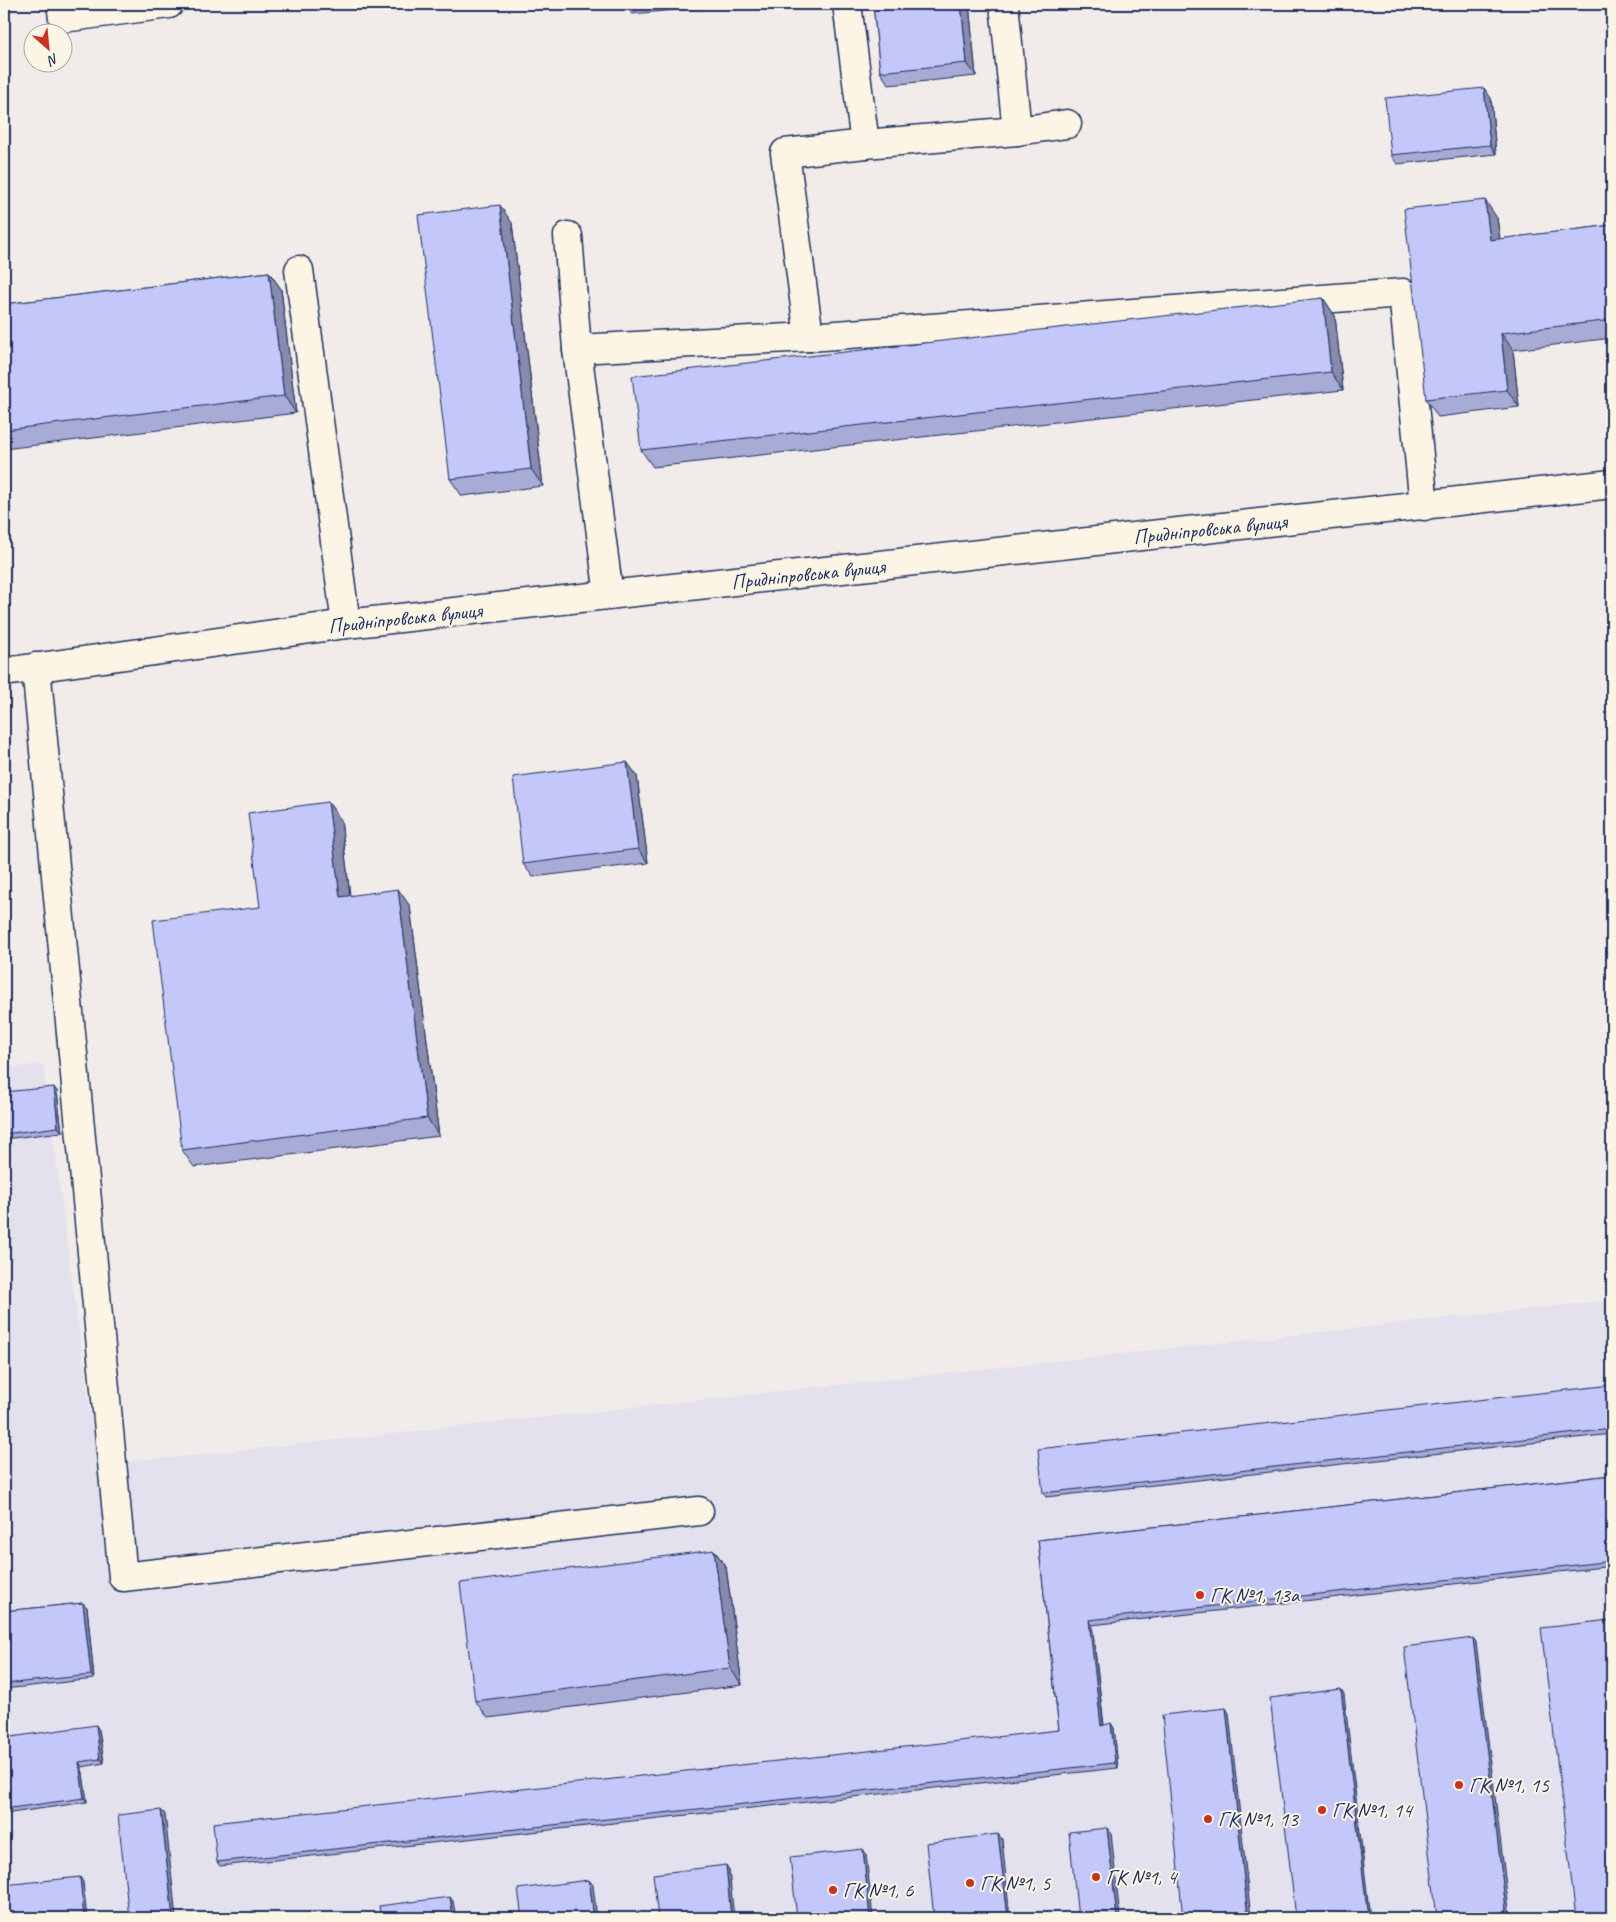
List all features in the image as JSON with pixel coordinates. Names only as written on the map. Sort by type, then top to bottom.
[{"type":"street","points":[[61,4],[62,18],[170,4]]},
{"type":"street","points":[[847,4],[865,144]]},
{"type":"street","points":[[1004,4],[1017,131]]},
{"type":"street","points":[[809,336],[785,153],[1017,131],[1068,124]]},
{"type":"street","points":[[568,236],[578,348],[610,596]]},
{"type":"street","points":[[299,270],[346,624]]},
{"type":"street","points":[[578,348],[809,336],[1403,293],[1424,506]]},
{"type":"street","name":"Придніпровська вулиця","points":[[4,672],[346,624],[1612,484]]},
{"type":"street","points":[[36,667],[123,1577],[699,1511]]},
{"type":"shaded area","points":[[43,1064],[97,1463],[180,1457],[1612,1300],[1612,1918],[4,1918],[4,1068]]},
{"type":"building","points":[[873,4],[961,4],[967,63],[880,72]]},
{"type":"building","points":[[1484,88],[1490,145],[1391,155],[1385,98]]},
{"type":"building","points":[[1485,200],[1490,240],[1612,225],[1612,320],[1501,333],[1507,390],[1426,399],[1404,209]]},
{"type":"building","points":[[500,205],[531,469],[450,479],[418,215]]},
{"type":"building","points":[[269,272],[284,396],[4,430],[4,304]]},
{"type":"building","points":[[1323,298],[1331,372],[641,450],[632,376]]},
{"type":"building","points":[[627,762],[638,849],[523,864],[513,777]]},
{"type":"building","points":[[328,802],[340,897],[398,889],[427,1118],[182,1150],[153,920],[260,907],[248,813]]},
{"type":"building","points":[[54,1087],[58,1127],[4,1134],[4,1092]]},
{"type":"building","points":[[1612,1385],[1612,1429],[1043,1493],[1038,1449]]},
{"type":"building","points":[[1612,1475],[1612,1561],[1089,1620],[1101,1726],[1111,1723],[1115,1763],[217,1862],[213,1823],[1059,1730],[1038,1540]]},
{"type":"building","points":[[714,1550],[730,1668],[475,1701],[460,1583]]},
{"type":"building","points":[[83,1603],[91,1675],[4,1684],[4,1611]]},
{"type":"building","points":[[1610,1620],[1612,1637],[1612,1918],[1576,1918],[1541,1628]]},
{"type":"building","name":"ГК №1, 15","points":[[1473,1638],[1507,1918],[1437,1918],[1404,1647]]},
{"type":"building","name":"ГК №1, 14","points":[[1341,1689],[1368,1918],[1296,1918],[1270,1698]]},
{"type":"building","name":"ГК №1, 13","points":[[1226,1708],[1248,1918],[1183,1918],[1162,1715]]},
{"type":"building","points":[[96,1725],[100,1759],[79,1762],[84,1798],[4,1809],[4,1738]]},
{"type":"building","points":[[161,1810],[173,1918],[129,1918],[118,1815]]},
{"type":"building","name":"ГК №1, 4","points":[[1107,1828],[1117,1918],[1078,1918],[1069,1832]]},
{"type":"building","name":"ГК №1, 5","points":[[998,1834],[1008,1918],[934,1918],[926,1843]]},
{"type":"building","name":"ГК №1, 6","points":[[863,1849],[870,1918],[797,1918],[790,1857]]},
{"type":"building","points":[[726,1865],[731,1918],[658,1918],[653,1874]]},
{"type":"building","points":[[80,1877],[84,1918],[4,1918],[4,1885]]},
{"type":"building","points":[[589,1880],[594,1918],[522,1918],[518,1889]]},
{"type":"building","points":[[450,1897],[453,1918],[381,1918],[379,1906]]},
{"type":"building","points":[[315,1914],[315,1918],[281,1918]]},
{"type":"place","name":"ГК №1, 13а","points":[[1200,1595]]},
{"type":"place","name":"ГК №1, 15","points":[[1459,1785]]},
{"type":"place","name":"ГК №1, 14","points":[[1322,1810]]},
{"type":"place","name":"ГК №1, 13","points":[[1208,1819]]},
{"type":"place","name":"ГК №1, 4","points":[[1096,1877]]},
{"type":"place","name":"ГК №1, 5","points":[[970,1883]]},
{"type":"place","name":"ГК №1, 6","points":[[833,1890]]}]
